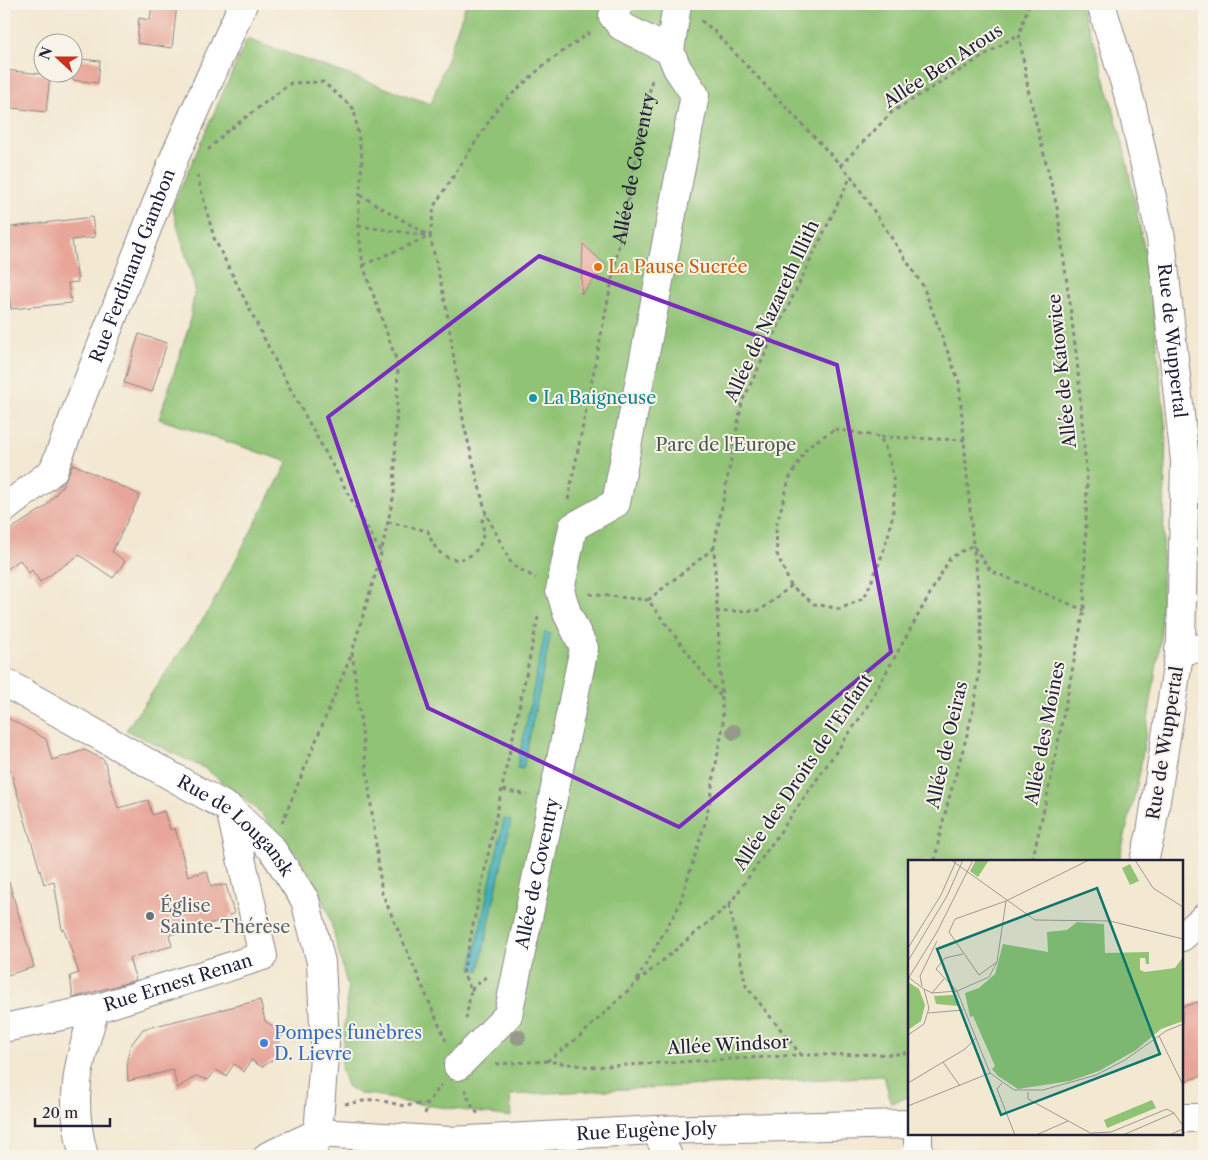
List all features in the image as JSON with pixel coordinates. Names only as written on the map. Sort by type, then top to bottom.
[{"type":"street","name":"Rue Ferdinand Gambon","points":[[4,509],[53,471],[185,160],[242,4]]},
{"type":"street","name":"Rue de Wuppertal","points":[[1101,4],[1132,107],[1162,238],[1185,461],[1192,649],[1144,860]]},
{"type":"street","points":[[573,527],[616,503],[695,94],[677,68],[670,51],[621,26],[616,10]]},
{"type":"street","points":[[670,51],[688,11]]},
{"type":"street","name":"Allée de Coventry","points":[[458,1066],[508,1015],[584,648],[567,614],[560,590],[573,527]]},
{"type":"street","name":"Rue de Lougansk","points":[[4,682],[230,809],[272,849],[305,900],[321,962],[325,1044],[316,1135]]},
{"type":"street","name":"Rue Ernest Renan","points":[[4,1028],[95,1009],[263,956],[230,809]]},
{"type":"street","points":[[1183,936],[1204,918]]},
{"type":"street","points":[[84,1156],[77,1130],[75,1093],[82,1052],[95,1009]]},
{"type":"street","points":[[1183,1118],[1204,1118]]},
{"type":"street","name":"Rue Eugène Joly","points":[[268,1156],[316,1135],[447,1148],[478,1139],[656,1130],[908,1124]]},
{"type":"street","points":[[656,1130],[668,1156]]},
{"type":"street","points":[[918,1135],[918,1156]]},
{"type":"path","name":"Allée de Katowice","points":[[1029,4],[1019,34],[1029,94],[1057,207],[1077,360],[1086,480],[1084,610]]},
{"type":"path","points":[[616,10],[544,64],[499,106],[434,206],[430,236],[446,306],[464,425],[486,514],[512,565],[560,590],[648,600],[714,548]]},
{"type":"path","points":[[688,11],[712,29],[851,176],[923,286],[959,382],[973,546],[992,571],[1084,610]]},
{"type":"path","name":"Allée Ben Arous","points":[[840,166],[892,112],[1019,34]]},
{"type":"path","name":"Allée de Coventry","points":[[573,527],[568,504],[652,77],[670,51]]},
{"type":"path","points":[[272,849],[352,652],[381,553],[394,494],[398,365],[363,265],[358,226],[362,158],[354,109],[322,82],[291,83],[225,133],[185,160],[214,238],[282,372],[381,553]]},
{"type":"path","name":"Allée de Nazareth Illith","points":[[636,983],[679,906],[706,820],[723,725],[714,548],[742,402],[851,176]]},
{"type":"path","points":[[360,195],[430,236]]},
{"type":"path","points":[[358,226],[430,236]]},
{"type":"path","points":[[363,265],[430,236]]},
{"type":"path","points":[[880,437],[890,456],[895,507],[884,554],[864,598],[840,609],[814,604],[791,586],[777,554],[776,527],[789,479],[808,446],[835,429],[880,437],[965,440]]},
{"type":"path","points":[[388,522],[428,531],[431,544],[441,556],[452,560],[465,559],[480,546],[485,531],[482,521],[486,514]]},
{"type":"path","name":"Allée de Oeiras","points":[[935,860],[974,704],[980,647],[980,596],[973,546]]},
{"type":"path","name":"Allée des Droits de l'Enfant","points":[[547,1061],[578,1037],[636,983],[729,904],[864,712],[950,558],[973,546]]},
{"type":"path","points":[[716,612],[761,610],[791,586]]},
{"type":"path","points":[[471,990],[463,973],[541,604],[560,590]]},
{"type":"path","points":[[648,600],[721,698]]},
{"type":"path","name":"Allée des Moines","points":[[1032,860],[1050,783],[1084,610]]},
{"type":"path","points":[[352,652],[382,893],[435,1019],[458,1066],[470,1103],[479,1116],[478,1139]]},
{"type":"path","points":[[729,904],[746,986],[801,1055]]},
{"type":"path","name":"Allée Windsor","points":[[547,1061],[591,1066],[801,1055],[904,1054],[908,1052]]},
{"type":"path","points":[[423,1121],[428,1103],[458,1066],[547,1061]]},
{"type":"path","points":[[316,1135],[347,1103],[375,1099],[404,1106],[428,1103]]},
{"type":"highlighted area","points":[[539,256],[837,365],[891,652],[679,827],[428,708],[328,417]]},
{"type":"green space","name":"Parc de l'Europe","points":[[466,4],[1079,4],[1096,48],[1123,144],[1150,277],[1166,431],[1161,639],[1139,776],[1119,860],[908,860],[908,1097],[891,1103],[884,1076],[510,1095],[511,1117],[359,1094],[347,1086],[341,1068],[348,988],[328,912],[298,856],[255,808],[206,769],[126,730],[208,612],[288,462],[159,419],[189,326],[195,288],[172,207],[247,39],[431,104]]},
{"type":"water","points":[[545,632],[551,634],[523,769],[517,768]]},
{"type":"water","points":[[504,819],[511,820],[479,971],[471,969]]},
{"type":"building","points":[[152,4],[177,4],[172,48],[137,43],[139,18],[150,20]]},
{"type":"building","points":[[82,59],[100,61],[98,83],[82,81]]},
{"type":"building","points":[[4,70],[32,73],[32,82],[49,82],[46,112],[4,107]]},
{"type":"building","points":[[92,217],[95,237],[72,240],[78,282],[68,283],[71,303],[11,309],[4,252],[4,228]]},
{"type":"building","points":[[583,244],[607,266],[581,294]]},
{"type":"building","points":[[139,334],[167,343],[152,392],[124,383]]},
{"type":"building","points":[[73,464],[140,495],[112,552],[125,561],[113,578],[79,555],[40,582],[32,570],[29,573],[20,560],[4,571],[4,534],[45,507],[61,488]]},
{"type":"building","points":[[4,716],[46,739],[52,760],[85,750],[104,760],[118,808],[148,800],[152,815],[164,811],[170,830],[175,828],[188,876],[207,871],[211,886],[226,885],[234,914],[229,915],[230,918],[169,935],[172,946],[129,958],[136,980],[73,998],[70,976],[79,973],[64,929],[62,930],[54,881],[44,884],[9,766],[4,763]]},
{"type":"building","points":[[9,882],[34,967],[4,976],[4,883]]},
{"type":"building","points":[[260,1000],[265,1021],[283,1033],[274,1059],[262,1067],[251,1060],[244,1072],[234,1064],[226,1076],[216,1070],[208,1080],[196,1076],[177,1088],[173,1070],[128,1081],[127,1059],[131,1045],[143,1029]]},
{"type":"building","points":[[1204,1000],[1204,1075],[1183,1082],[1183,1007]]},
{"type":"place","name":"La Pause Sucrée","points":[[598,267]]},
{"type":"place","name":"La Baigneuse","points":[[533,398]]},
{"type":"place","name":"Église Sainte-Thérèse","points":[[150,916]]},
{"type":"place","name":"Pompes funèbres D. Lievre","points":[[264,1043]]}]
